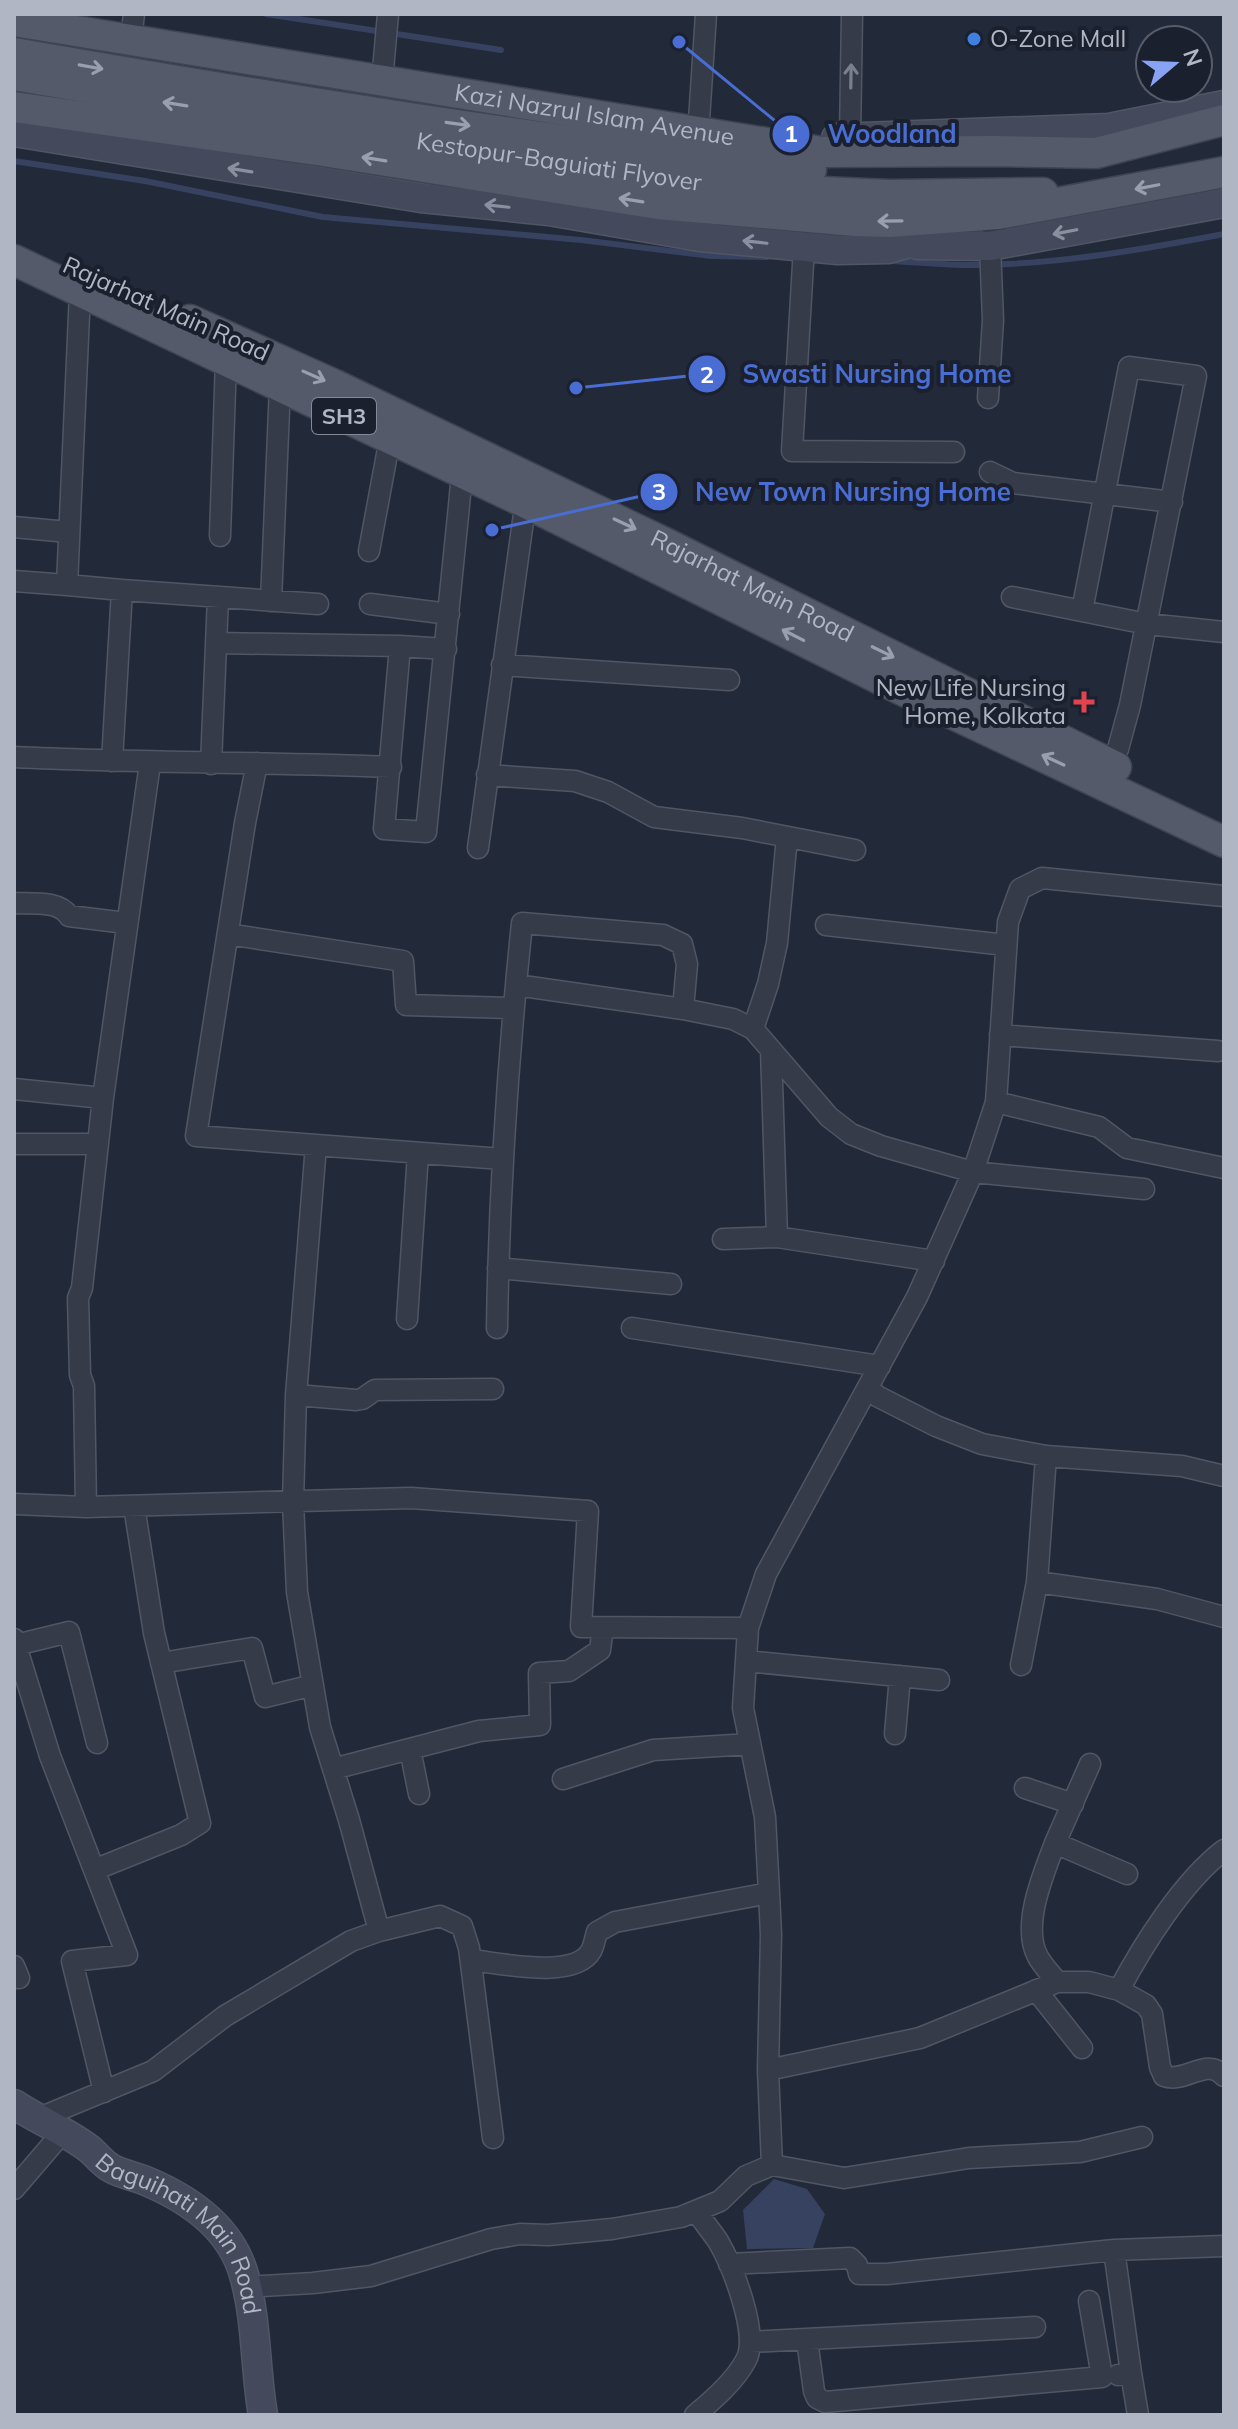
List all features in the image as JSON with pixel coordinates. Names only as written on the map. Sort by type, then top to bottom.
[{"type":"main road","name":"Kazi Nazrul Islam Avenue","points":[[14,21],[822,152],[1096,153],[1224,120]]},
{"type":"main road","name":"Kestopur-Baguiati Flyover","points":[[14,53],[174,81],[645,150],[830,171],[891,184],[1096,153]]},
{"type":"main road","name":"Kestopur-Baguiati Flyover","points":[[14,75],[127,96],[541,161],[734,188],[891,184],[1009,192],[1109,194]]},
{"type":"main road","points":[[14,107],[323,151],[658,204],[855,221],[889,222],[998,214],[1224,172]]},
{"type":"main road","name":"Rajarhat Main Road","points":[[14,239],[335,385],[527,492],[898,688],[1224,842]]},
{"type":"main road","name":"SH3","points":[[14,260],[226,360]]},
{"type":"main road","name":"Rajarhat Main Road","points":[[226,360],[462,473],[527,492],[667,544],[1224,819]]},
{"type":"street","points":[[53,14],[133,22],[383,70],[817,138],[1109,128],[1224,105]]},
{"type":"street","points":[[699,120],[706,14]]},
{"type":"street","points":[[850,137],[852,14]]},
{"type":"street","points":[[383,70],[388,26]]},
{"type":"street","points":[[14,132],[421,198],[549,211],[700,237],[804,247],[888,249],[928,238],[965,216]]},
{"type":"street","points":[[903,245],[990,246],[1224,203]]},
{"type":"street","points":[[988,398],[993,320],[990,246],[998,214]]},
{"type":"street","points":[[804,247],[792,451],[954,452]]},
{"type":"street","points":[[67,585],[80,292]]},
{"type":"street","points":[[220,536],[226,360]]},
{"type":"street","points":[[1082,611],[1129,367],[1196,376],[1147,624],[1118,749],[1108,763]]},
{"type":"street","points":[[271,601],[280,386]]},
{"type":"street","points":[[369,551],[390,438]]},
{"type":"street","points":[[990,472],[1013,483],[1172,502]]},
{"type":"street","points":[[400,646],[384,829],[426,832],[462,473]]},
{"type":"street","points":[[478,848],[527,492]]},
{"type":"street","points":[[14,527],[68,532]]},
{"type":"street","points":[[14,581],[318,604]]},
{"type":"street","points":[[112,761],[122,590]]},
{"type":"street","points":[[211,764],[218,597]]},
{"type":"street","points":[[1012,597],[1147,624],[1224,632]]},
{"type":"street","points":[[370,604],[449,614]]},
{"type":"street","points":[[216,643],[446,649]]},
{"type":"street","points":[[502,665],[729,680]]},
{"type":"street","points":[[14,757],[391,767]]},
{"type":"street","points":[[86,1507],[84,1386],[80,1375],[78,1298],[82,1288],[103,1098],[150,763]]},
{"type":"street","points":[[257,763],[196,1136],[502,1159]]},
{"type":"street","points":[[487,775],[575,781],[608,792],[654,817],[742,828],[855,850]]},
{"type":"street","points":[[753,1029],[777,943],[787,837]]},
{"type":"street","points":[[772,2165],[768,2070],[771,1935],[765,1817],[743,1708],[748,1628],[766,1574],[917,1297],[973,1172],[996,1102],[1008,922],[1020,889],[1042,878],[1224,896]]},
{"type":"street","points":[[14,903],[56,905],[69,916],[126,923]]},
{"type":"street","points":[[497,1328],[502,1159],[522,923],[663,935],[682,944],[687,964],[683,1009]]},
{"type":"street","points":[[826,925],[1006,945]]},
{"type":"street","points":[[228,934],[403,961],[406,1005],[513,1008]]},
{"type":"street","points":[[516,985],[733,1019],[753,1029],[829,1117],[851,1134],[881,1146],[973,1172],[1144,1189]]},
{"type":"street","points":[[1000,1035],[1218,1051]]},
{"type":"street","points":[[771,1050],[777,1237]]},
{"type":"street","points":[[14,1089],[103,1098]]},
{"type":"street","points":[[996,1102],[1099,1127],[1127,1148],[1224,1168]]},
{"type":"street","points":[[14,1144],[98,1144]]},
{"type":"street","points":[[316,1145],[296,1395],[293,1502],[297,1592],[320,1727],[379,1931]]},
{"type":"street","points":[[407,1319],[418,1153]]},
{"type":"street","points":[[723,1239],[777,1237],[934,1261]]},
{"type":"street","points":[[498,1268],[671,1284]]},
{"type":"street","points":[[632,1328],[880,1366]]},
{"type":"street","points":[[868,1387],[877,1396],[936,1426],[982,1444],[1046,1456],[1182,1466],[1224,1476]]},
{"type":"street","points":[[296,1395],[356,1400],[375,1390],[493,1389]]},
{"type":"street","points":[[1021,1665],[1037,1582],[1046,1456]]},
{"type":"street","points":[[14,1504],[86,1507],[411,1498],[588,1511],[581,1627],[748,1628]]},
{"type":"street","points":[[94,1870],[181,1835],[200,1823],[161,1663],[134,1506]]},
{"type":"street","points":[[1037,1582],[1157,1599],[1224,1617]]},
{"type":"street","points":[[333,1769],[479,1731],[540,1725],[539,1673],[569,1671],[600,1650],[603,1628]]},
{"type":"street","points":[[97,1743],[69,1632],[15,1642],[50,1756],[127,1955],[72,1961],[104,2092]]},
{"type":"street","points":[[161,1663],[252,1648],[265,1697],[313,1685]]},
{"type":"street","points":[[746,1661],[939,1680]]},
{"type":"street","points":[[895,1734],[900,1676]]},
{"type":"street","points":[[563,1779],[653,1750],[750,1744]]},
{"type":"street","points":[[410,1749],[419,1794]]},
{"type":"street","points":[[1057,1982],[1038,1957],[1032,1940],[1031,1921],[1055,1843],[1090,1764]]},
{"type":"street","points":[[1025,1788],[1073,1804]]},
{"type":"street","points":[[1055,1843],[1127,1874]]},
{"type":"street","points":[[1119,1990],[1137,1956],[1190,1883],[1224,1850]]},
{"type":"street","points":[[471,1960],[559,1969],[579,1963],[591,1951],[597,1932],[615,1922],[769,1893]]},
{"type":"street","points":[[25,2111],[73,2102],[153,2071],[236,2010],[351,1941],[440,1916],[462,1926],[471,1960],[493,2138]]},
{"type":"street","points":[[768,2070],[920,2038],[1057,1982],[1089,1982],[1119,1990],[1146,2005],[1152,2014],[1164,2076],[1176,2078],[1211,2067],[1224,2076]]},
{"type":"street","points":[[1036,1990],[1082,2048]]},
{"type":"street","name":"Baguihati Main Road","points":[[25,2111],[87,2148],[110,2168],[168,2191],[205,2214],[237,2255],[247,2287],[263,2415]]},
{"type":"street","points":[[14,2189],[62,2133]]},
{"type":"street","points":[[247,2287],[371,2276],[506,2236],[612,2229],[681,2217],[720,2201],[746,2176],[772,2165],[844,2178],[969,2158],[1080,2152],[1142,2137]]},
{"type":"street","points":[[695,2415],[712,2401],[748,2359],[751,2331],[729,2264],[718,2241],[696,2211]]},
{"type":"street","points":[[729,2264],[850,2258],[857,2265],[859,2274],[887,2274],[1114,2250],[1224,2246]]},
{"type":"street","points":[[1114,2250],[1138,2415]]},
{"type":"street","points":[[1089,2301],[1102,2377]]},
{"type":"street","points":[[750,2342],[1035,2327]]},
{"type":"street","points":[[807,2340],[814,2391],[817,2398],[825,2402],[1131,2373]]},
{"type":"water","points":[[774,2179],[807,2189],[825,2214],[813,2248],[747,2249],[743,2210]]},
{"type":"waterway","points":[[266,14],[501,50]]},
{"type":"waterway","points":[[14,161],[145,181],[323,217],[581,240],[711,256],[767,257]]},
{"type":"waterway","points":[[890,261],[969,265],[1033,262],[1129,251],[1224,234]]},
{"type":"place","name":"O-Zone Mall","points":[[974,39]]},
{"type":"place","name":"Woodland","points":[[679,42]]},
{"type":"place","name":"Swasti Nursing Home","points":[[576,388]]},
{"type":"place","name":"New Town Nursing Home","points":[[492,530]]},
{"type":"place","name":"New Life Nursing Home, Kolkata","points":[[1084,702]]}]
